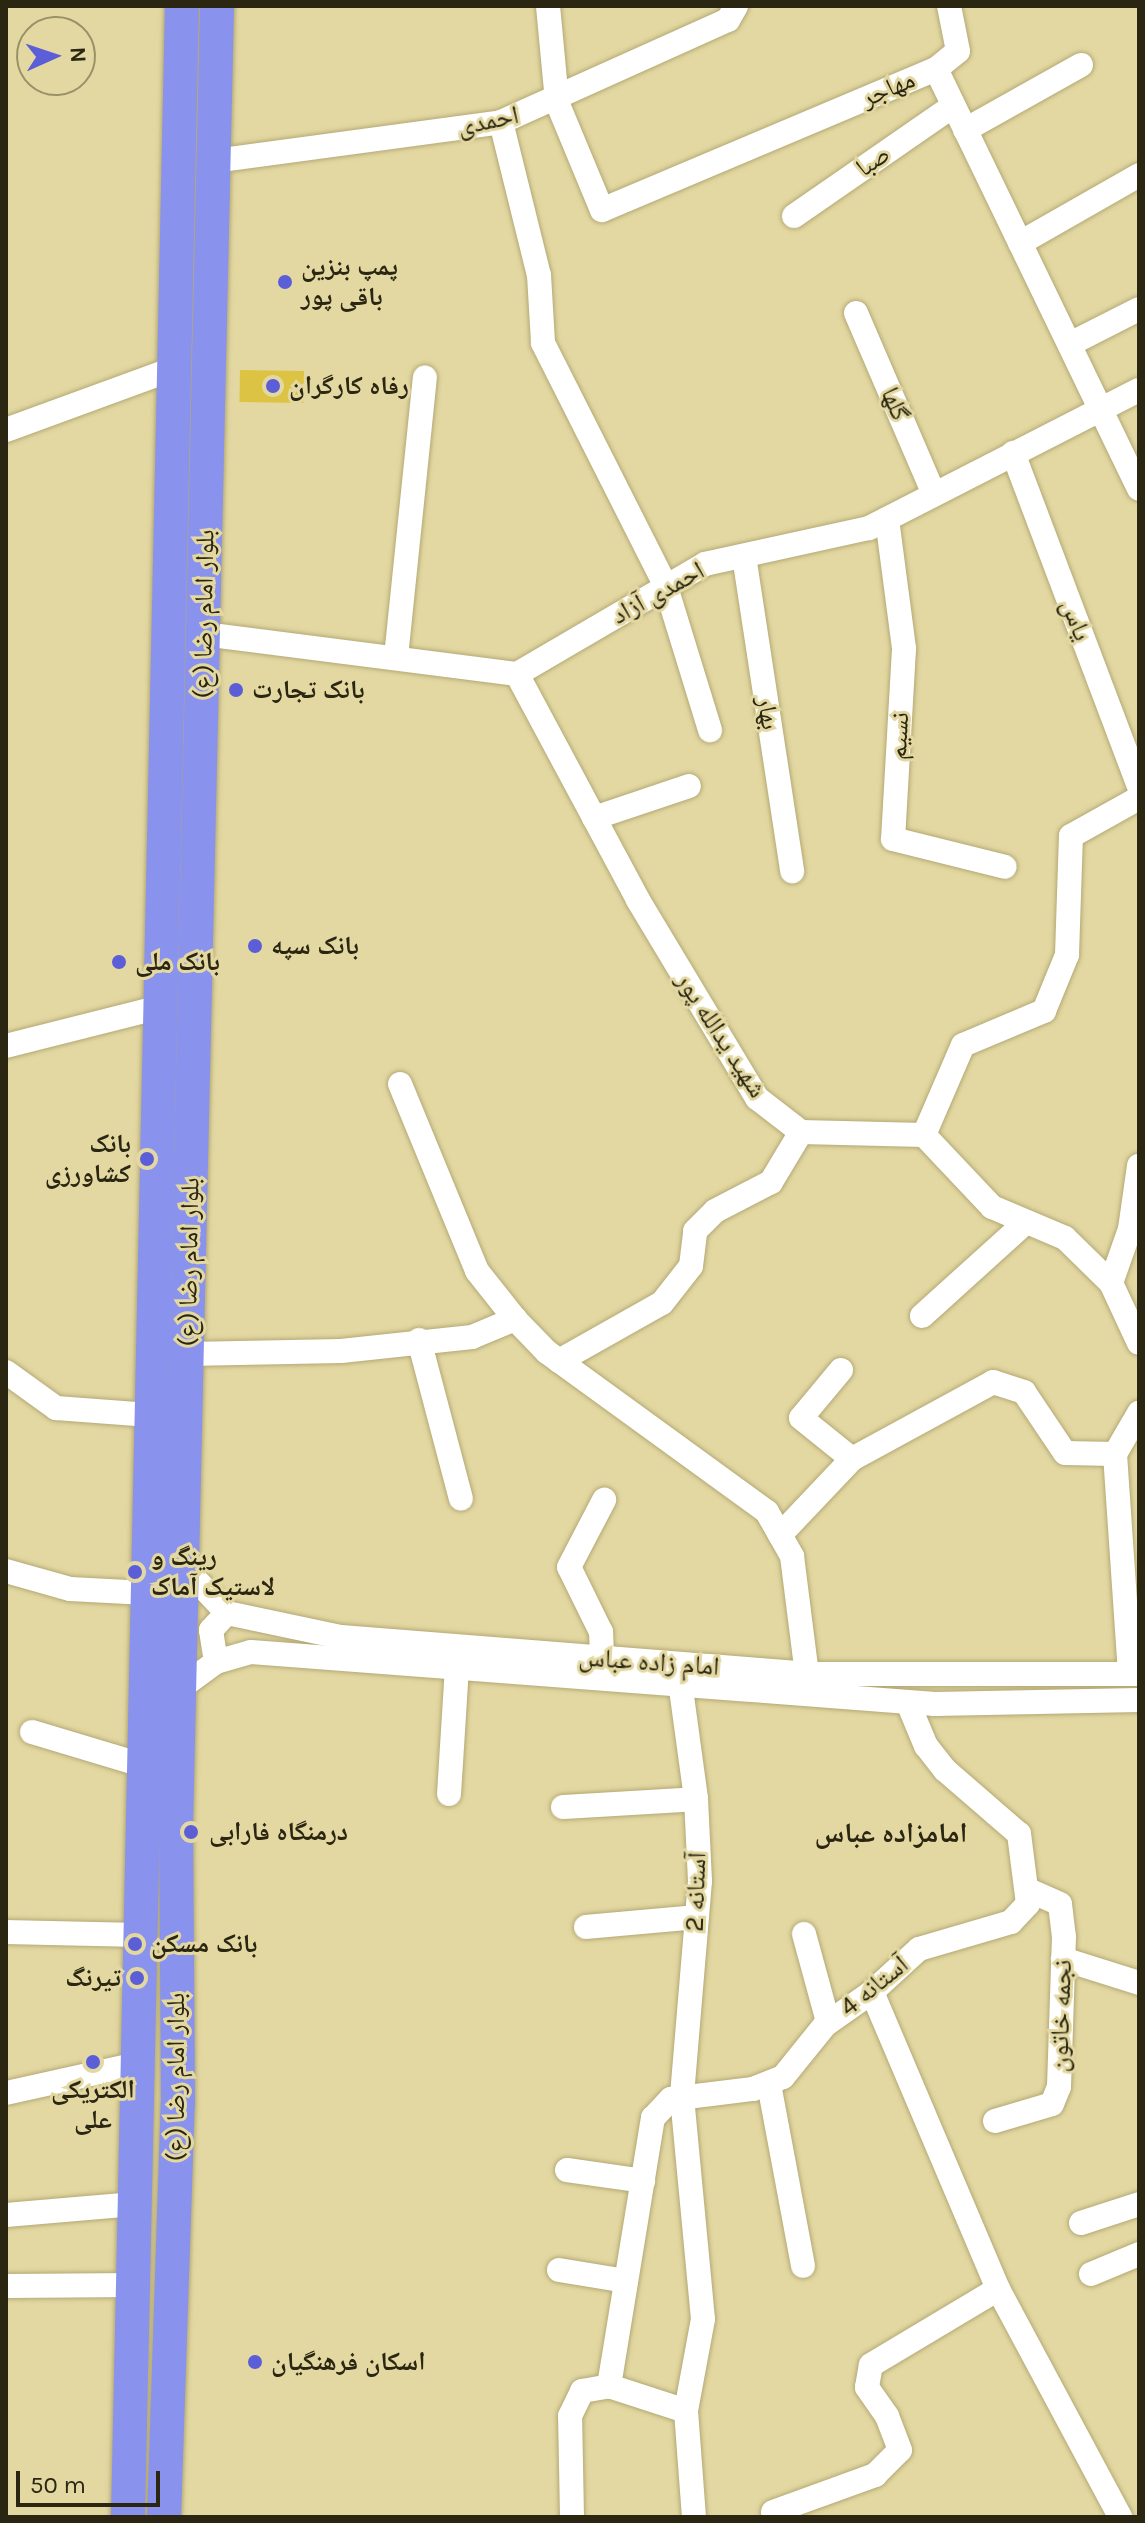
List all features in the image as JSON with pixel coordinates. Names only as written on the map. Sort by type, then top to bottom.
[{"type":"highway","name":"بلوار امام رضا (ع)","points":[[128,2517],[182,6]]},
{"type":"highway","name":"بلوار امام رضا (ع)","points":[[164,2517],[178,2103],[179,1689],[217,6]]},
{"type":"street","points":[[548,6],[557,102]]},
{"type":"street","name":"احمدی","points":[[214,161],[501,122],[557,102],[728,20],[736,6]]},
{"type":"street","points":[[936,69],[958,51],[949,6]]},
{"type":"street","points":[[965,130],[1081,65]]},
{"type":"street","name":"مهاجر","points":[[557,102],[602,210],[936,69],[1139,489]]},
{"type":"street","name":"صبا","points":[[794,216],[953,106]]},
{"type":"street","points":[[501,122],[539,275],[543,343],[666,587],[710,730]]},
{"type":"street","points":[[1020,243],[1139,175]]},
{"type":"street","points":[[1070,344],[1139,309]]},
{"type":"street","name":"گلها","points":[[856,313],[934,494]]},
{"type":"street","points":[[6,430],[175,368]]},
{"type":"street","points":[[396,657],[425,378]]},
{"type":"street","name":"احمدی آزاد","points":[[517,674],[705,564],[869,528],[1100,407],[1139,390]]},
{"type":"street","name":"یاس","points":[[1013,453],[1139,787]]},
{"type":"street","name":"نسیم","points":[[887,519],[904,649],[893,839],[1005,867]]},
{"type":"street","name":"بهار","points":[[744,556],[792,871]]},
{"type":"street","points":[[204,634],[517,674]]},
{"type":"street","name":"شهید یدالله پور","points":[[517,674],[594,818],[757,1098],[801,1132]]},
{"type":"street","points":[[594,818],[689,786]]},
{"type":"street","points":[[924,1135],[963,1045],[1044,1011],[1067,955],[1071,836],[1139,798]]},
{"type":"street","points":[[6,1043],[160,1007]]},
{"type":"street","points":[[400,1084],[477,1271],[515,1319],[559,1361],[727,1478],[767,1512],[792,1556],[807,1674]]},
{"type":"street","points":[[559,1361],[662,1303],[691,1266],[695,1231],[715,1211],[771,1182],[801,1132],[924,1135],[992,1207],[1065,1238],[1111,1283],[1139,1343]]},
{"type":"street","points":[[1111,1283],[1130,1229],[1139,1166]]},
{"type":"street","points":[[922,1316],[1026,1222]]},
{"type":"street","points":[[187,1354],[341,1351],[419,1340],[472,1337],[515,1319]]},
{"type":"street","points":[[419,1340],[461,1499]]},
{"type":"street","points":[[841,1370],[801,1418],[852,1459]]},
{"type":"street","points":[[6,1372],[56,1408],[150,1415]]},
{"type":"street","points":[[780,1535],[852,1459],[993,1382],[1024,1392],[1065,1453],[1115,1454]]},
{"type":"street","points":[[1134,1674],[1115,1454],[1139,1413]]},
{"type":"street","points":[[602,1658],[601,1632],[569,1567],[604,1500]]},
{"type":"street","points":[[182,1565],[227,1613],[211,1630],[216,1662]]},
{"type":"street","points":[[6,1571],[70,1589],[147,1593]]},
{"type":"street","name":"امام زاده عباس","points":[[227,1613],[341,1637],[807,1674],[1134,1674]]},
{"type":"street","name":"امام زاده عباس","points":[[179,1689],[216,1662],[251,1652],[681,1689],[908,1703],[1139,1700]]},
{"type":"street","points":[[449,1794],[457,1668]]},
{"type":"street","name":"آستانه 2","points":[[681,1689],[696,1799],[697,1917],[682,2097],[703,2319],[686,2411],[694,2517]]},
{"type":"street","points":[[908,1703],[926,1746],[945,1770],[1019,1834],[1027,1889]]},
{"type":"street","points":[[32,1732],[142,1765]]},
{"type":"street","points":[[563,1807],[696,1799]]},
{"type":"street","name":"نجمه خاتون","points":[[995,2121],[1052,2104],[1059,2087],[1063,1959],[1060,1904],[1027,1889]]},
{"type":"street","name":"آستانه 4","points":[[769,2084],[794,2065],[828,2022],[872,1992],[919,1949],[1011,1922],[1028,1904],[1027,1889]]},
{"type":"street","points":[[586,1927],[697,1917]]},
{"type":"street","points":[[6,1932],[139,1935]]},
{"type":"street","points":[[804,1934],[828,2022]]},
{"type":"street","points":[[1063,1959],[1139,1983]]},
{"type":"street","points":[[872,1992],[998,2289],[1120,2517]]},
{"type":"street","points":[[6,2093],[137,2064]]},
{"type":"street","points":[[609,2386],[653,2118],[671,2099],[769,2084],[803,2266]]},
{"type":"street","points":[[567,2170],[643,2181]]},
{"type":"street","points":[[6,2215],[135,2204]]},
{"type":"street","points":[[1081,2223],[1139,2204]]},
{"type":"street","points":[[1091,2274],[1139,2254]]},
{"type":"street","points":[[559,2270],[626,2281]]},
{"type":"street","points":[[6,2286],[135,2285]]},
{"type":"street","points":[[773,2512],[875,2475],[900,2450],[887,2416],[867,2387],[871,2365],[998,2289]]},
{"type":"street","points":[[572,2517],[570,2416],[582,2391],[609,2386],[686,2411]]},
{"type":"building","name":"رفاه کارگران","points":[[240,370],[304,371],[303,403],[239,402]]},
{"type":"place","name":"پمپ بنزین باقی پور","points":[[285,282]]},
{"type":"place","name":"رفاه کارگران","points":[[273,386]]},
{"type":"place","name":"بانک تجارت","points":[[236,690]]},
{"type":"place","name":"بانک سپه","points":[[255,946]]},
{"type":"place","name":"بانک ملی","points":[[119,962]]},
{"type":"place","name":"بانک کشاورزی","points":[[147,1159]]},
{"type":"place","name":"رینگ و لاستیک آماک","points":[[135,1572]]},
{"type":"place","name":"درمنگاه فارابی","points":[[191,1832]]},
{"type":"place","name":"بانک مسکن","points":[[135,1944]]},
{"type":"place","name":"تیرنگ","points":[[137,1978]]},
{"type":"place","name":"الکتریکی علی","points":[[93,2062]]},
{"type":"place","name":"اسکان فرهنگیان","points":[[255,2362]]},
{"type":"district","name":"امامزاده عباس","points":[[891,1833]]}]
